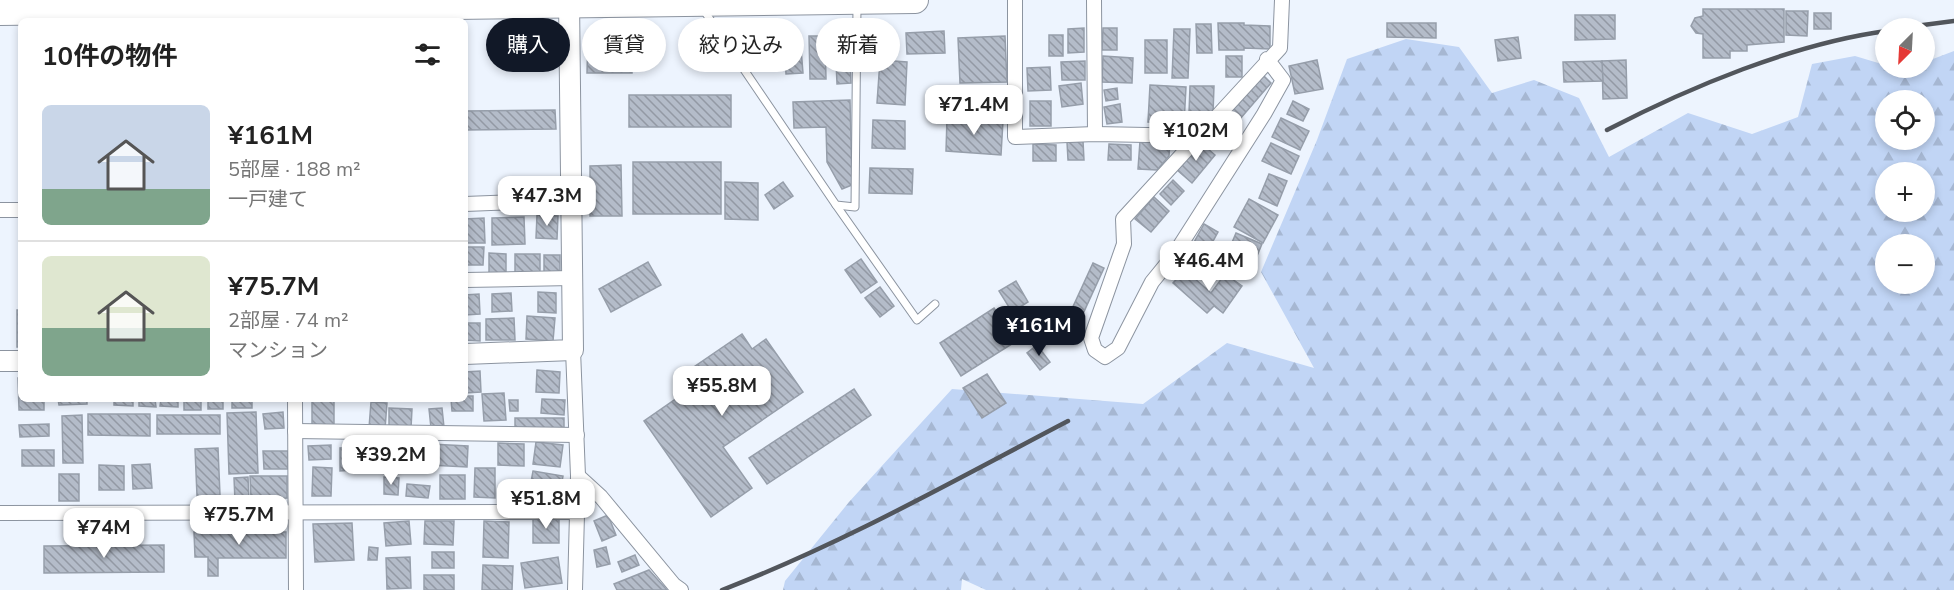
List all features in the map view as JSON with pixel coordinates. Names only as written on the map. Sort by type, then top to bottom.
[{"type":"highway","points":[[0,12],[294,15],[364,4],[915,0]]},
{"type":"street","points":[[1015,0],[1015,137],[1095,134],[1199,136]]},
{"type":"street","points":[[1094,0],[1095,134]]},
{"type":"street","points":[[1268,59],[1283,80],[1264,114],[1174,255],[1152,282],[1118,348],[1105,357],[1095,350],[1091,338],[1124,244],[1123,219],[1268,59],[1280,48],[1282,0]]},
{"type":"street","points":[[569,2],[573,350],[578,435],[577,512],[571,589]]},
{"type":"street","points":[[468,204],[571,200]]},
{"type":"street","points":[[0,210],[18,210]]},
{"type":"street","points":[[468,280],[572,278]]},
{"type":"street","points":[[468,354],[573,350]]},
{"type":"street","points":[[0,361],[18,361]]},
{"type":"street","points":[[295,402],[296,590]]},
{"type":"street","points":[[295,431],[578,435]]},
{"type":"street","points":[[578,476],[601,497],[674,585],[681,590]]},
{"type":"street","points":[[0,513],[577,512]]},
{"type":"lane","points":[[836,205],[855,207],[857,1]]},
{"type":"lane","points":[[699,3],[917,320],[935,304]]},
{"type":"green space","points":[[1406,39],[1459,47],[1492,93],[1534,80],[1579,98],[1609,157],[1688,113],[1752,134],[1798,117],[1812,64],[1855,56],[1875,62],[1875,78],[1935,78],[1935,58],[1954,51],[1954,590],[986,590],[962,579],[961,590],[783,590],[785,581],[849,502],[952,389],[1143,404],[1227,343],[1314,368],[1261,272],[1317,140],[1347,59]]},
{"type":"building","points":[[1703,9],[1784,9],[1784,42],[1747,45],[1747,51],[1730,51],[1730,58],[1703,58],[1703,34],[1696,33],[1691,26],[1695,18],[1703,16]]},
{"type":"building","points":[[1786,11],[1808,11],[1807,36],[1786,35]]},
{"type":"building","points":[[1814,13],[1831,13],[1831,29],[1814,29]]},
{"type":"building","points":[[1575,15],[1615,15],[1615,39],[1575,40]]},
{"type":"building","points":[[1218,23],[1270,26],[1270,49],[1219,50]]},
{"type":"building","points":[[1387,23],[1436,23],[1436,38],[1387,37]]},
{"type":"building","points":[[1196,24],[1211,24],[1212,53],[1197,53]]},
{"type":"building","points":[[1084,28],[1084,52],[1068,53],[1068,29]]},
{"type":"building","points":[[1103,28],[1117,28],[1117,50],[1102,50]]},
{"type":"building","points":[[1174,29],[1190,29],[1188,78],[1172,78]]},
{"type":"building","points":[[944,31],[945,53],[907,54],[906,33]]},
{"type":"building","points":[[1049,35],[1063,35],[1063,56],[1049,56]]},
{"type":"building","points":[[809,36],[816,36],[816,72],[826,72],[826,79],[810,79]]},
{"type":"building","points":[[1005,36],[1007,82],[960,83],[958,38]]},
{"type":"building","points":[[1518,37],[1521,58],[1498,61],[1495,40]]},
{"type":"building","points":[[1145,40],[1167,40],[1167,73],[1145,73]]},
{"type":"building","points":[[1103,56],[1133,58],[1132,83],[1102,82]]},
{"type":"building","points":[[1226,56],[1242,56],[1242,77],[1226,77]]},
{"type":"building","points":[[1317,60],[1323,89],[1295,94],[1289,66]]},
{"type":"building","points":[[1626,60],[1627,98],[1603,99],[1602,61]]},
{"type":"building","points":[[900,61],[907,62],[905,105],[877,103],[879,72],[900,72]]},
{"type":"building","points":[[1085,61],[1085,80],[1062,80],[1061,62]]},
{"type":"building","points":[[1602,61],[1603,81],[1564,82],[1563,62]]},
{"type":"building","points":[[1050,67],[1051,90],[1028,91],[1027,68]]},
{"type":"building","points":[[587,72],[632,72],[632,73]]},
{"type":"building","points":[[786,72],[803,72],[803,73],[786,74]]},
{"type":"building","points":[[836,72],[851,72],[851,83],[837,84]]},
{"type":"building","points":[[1260,72],[1271,83],[1240,119],[1228,109]]},
{"type":"building","points":[[1081,83],[1083,104],[1062,107],[1059,86]]},
{"type":"building","points":[[1150,85],[1186,87],[1184,124],[1148,122]]},
{"type":"building","points":[[1190,86],[1214,86],[1213,114],[1189,113]]},
{"type":"building","points":[[1117,88],[1118,99],[1106,101],[1104,90]]},
{"type":"building","points":[[629,95],[731,95],[731,127],[629,127]]},
{"type":"building","points":[[850,100],[852,185],[842,189],[827,162],[826,127],[794,128],[793,102]]},
{"type":"building","points":[[1030,101],[1051,101],[1051,126],[1030,126]]},
{"type":"building","points":[[1293,101],[1309,109],[1303,121],[1287,114]]},
{"type":"building","points":[[1120,104],[1122,122],[1107,124],[1104,107]]},
{"type":"building","points":[[555,110],[556,129],[468,130],[468,111]]},
{"type":"building","points":[[1224,113],[1236,123],[1226,134],[1214,123]]},
{"type":"building","points":[[947,118],[1003,121],[1001,155],[946,151]]},
{"type":"building","points":[[1281,118],[1309,131],[1300,150],[1272,137]]},
{"type":"building","points":[[873,120],[905,121],[905,149],[872,148]]},
{"type":"building","points":[[1083,141],[1084,160],[1068,160],[1067,142]]},
{"type":"building","points":[[1140,141],[1170,142],[1169,156],[1157,170],[1138,169]]},
{"type":"building","points":[[1200,142],[1215,155],[1192,183],[1177,170]]},
{"type":"building","points":[[1271,143],[1299,156],[1291,174],[1262,161]]},
{"type":"building","points":[[1033,144],[1056,145],[1056,161],[1033,161]]},
{"type":"building","points":[[1109,144],[1131,145],[1131,160],[1108,160]]},
{"type":"building","points":[[633,162],[721,162],[721,214],[633,214]]},
{"type":"building","points":[[621,165],[622,216],[590,216],[590,166]]},
{"type":"building","points":[[870,168],[913,169],[912,194],[869,193]]},
{"type":"building","points":[[1269,174],[1287,181],[1277,206],[1259,198]]},
{"type":"building","points":[[1173,180],[1184,191],[1171,205],[1160,194]]},
{"type":"building","points":[[725,182],[758,183],[758,220],[725,219]]},
{"type":"building","points":[[783,182],[793,196],[774,209],[765,195]]},
{"type":"building","points":[[1154,197],[1169,211],[1151,232],[1135,219]]},
{"type":"building","points":[[1249,199],[1278,215],[1263,243],[1234,227]]},
{"type":"building","points":[[537,215],[558,216],[557,239],[536,238]]},
{"type":"building","points":[[524,217],[525,244],[492,245],[492,218]]},
{"type":"building","points":[[484,218],[485,243],[468,243],[468,219]]},
{"type":"building","points":[[1204,224],[1218,232],[1201,263],[1187,255]]},
{"type":"building","points":[[1236,233],[1262,244],[1249,275],[1223,264]]},
{"type":"building","points":[[468,247],[484,247],[483,265],[468,265]]},
{"type":"building","points":[[489,253],[506,254],[506,274],[489,274]]},
{"type":"building","points":[[515,254],[540,254],[540,275],[515,275]]},
{"type":"building","points":[[544,255],[560,255],[560,274],[544,274]]},
{"type":"building","points":[[861,259],[877,282],[861,293],[845,270]]},
{"type":"building","points":[[648,262],[661,285],[611,312],[599,289]]},
{"type":"building","points":[[1093,263],[1104,268],[1082,316],[1071,311]]},
{"type":"building","points":[[1185,270],[1211,293],[1225,274],[1242,286],[1223,313],[1214,306],[1207,313],[1173,283]]},
{"type":"building","points":[[1016,281],[1028,302],[1012,312],[999,291]]},
{"type":"building","points":[[880,287],[894,306],[880,317],[865,298]]},
{"type":"building","points":[[538,292],[556,293],[556,313],[538,312]]},
{"type":"building","points":[[511,293],[512,311],[492,312],[492,294]]},
{"type":"building","points":[[479,294],[480,314],[468,315],[468,295]]},
{"type":"building","points":[[1032,307],[1040,319],[1024,330],[1016,318]]},
{"type":"building","points":[[994,308],[1015,342],[961,376],[940,343]]},
{"type":"building","points":[[17,310],[18,310],[18,347]]},
{"type":"building","points":[[527,316],[555,318],[553,341],[526,339]]},
{"type":"building","points":[[514,318],[515,340],[486,340],[486,319]]},
{"type":"building","points":[[468,323],[480,323],[480,341],[468,340]]},
{"type":"building","points":[[742,334],[752,349],[766,339],[803,392],[723,447],[752,488],[711,517],[644,421],[697,384],[688,371]]},
{"type":"building","points":[[1037,345],[1050,362],[1040,370],[1027,353]]},
{"type":"building","points":[[537,370],[560,372],[559,393],[536,392]]},
{"type":"building","points":[[480,371],[481,392],[468,393],[468,372]]},
{"type":"building","points":[[987,374],[1006,403],[982,418],[963,388]]},
{"type":"building","points":[[854,389],[871,415],[767,484],[749,458]]},
{"type":"building","points":[[504,393],[506,420],[484,421],[482,394]]},
{"type":"building","points":[[468,396],[473,396],[473,411],[452,411],[451,402],[468,402]]},
{"type":"building","points":[[542,399],[565,400],[564,415],[541,413]]},
{"type":"building","points":[[509,400],[518,400],[518,411],[510,411]]},
{"type":"building","points":[[19,402],[44,402],[44,410],[19,410]]},
{"type":"building","points":[[58,402],[87,402],[87,404],[59,405]]},
{"type":"building","points":[[114,402],[133,402],[133,406],[114,405]]},
{"type":"building","points":[[139,402],[155,402],[156,407],[139,406]]},
{"type":"building","points":[[161,402],[178,402],[178,407],[160,406]]},
{"type":"building","points":[[184,402],[201,402],[201,410],[184,410]]},
{"type":"building","points":[[208,402],[223,402],[223,409],[208,409]]},
{"type":"building","points":[[232,402],[252,402],[252,408],[232,408]]},
{"type":"building","points":[[312,402],[334,402],[334,427],[312,427]]},
{"type":"building","points":[[371,402],[387,403],[385,429],[369,428]]},
{"type":"building","points":[[389,408],[412,409],[411,428],[389,427]]},
{"type":"building","points":[[442,408],[444,427],[431,428],[429,409]]},
{"type":"building","points":[[256,412],[258,473],[229,474],[227,413]]},
{"type":"building","points":[[283,412],[284,428],[265,429],[263,414]]},
{"type":"building","points":[[88,414],[150,414],[150,436],[88,435]]},
{"type":"building","points":[[82,415],[83,463],[63,463],[62,416]]},
{"type":"building","points":[[157,415],[220,415],[220,434],[157,434]]},
{"type":"building","points":[[515,418],[564,418],[564,430],[515,429]]},
{"type":"building","points":[[49,424],[49,436],[20,437],[19,425]]},
{"type":"building","points":[[536,442],[563,445],[560,467],[533,464]]},
{"type":"building","points":[[405,443],[423,444],[422,465],[404,465]]},
{"type":"building","points":[[498,443],[524,444],[524,466],[498,465]]},
{"type":"building","points":[[398,444],[400,468],[383,470],[380,445]]},
{"type":"building","points":[[430,444],[468,446],[467,467],[429,465]]},
{"type":"building","points":[[331,445],[331,459],[309,460],[308,446]]},
{"type":"building","points":[[354,447],[354,470],[340,471],[340,448]]},
{"type":"building","points":[[218,448],[220,495],[197,496],[195,449]]},
{"type":"building","points":[[22,450],[54,450],[54,466],[22,466]]},
{"type":"building","points":[[374,450],[378,464],[364,468],[360,454]]},
{"type":"building","points":[[263,451],[288,451],[288,469],[264,469]]},
{"type":"building","points":[[150,464],[152,488],[133,489],[132,465]]},
{"type":"building","points":[[99,465],[124,466],[124,490],[99,490]]},
{"type":"building","points":[[313,467],[332,468],[331,496],[312,496]]},
{"type":"building","points":[[475,468],[495,468],[495,498],[474,497]]},
{"type":"building","points":[[533,471],[563,476],[559,498],[529,493]]},
{"type":"building","points":[[59,474],[79,474],[79,501],[59,501]]},
{"type":"building","points":[[440,475],[465,475],[465,499],[440,499]]},
{"type":"building","points":[[250,476],[287,476],[287,498],[251,499]]},
{"type":"building","points":[[248,477],[249,500],[235,501],[234,478]]},
{"type":"building","points":[[384,477],[399,478],[398,495],[384,494]]},
{"type":"building","points":[[407,484],[430,486],[428,498],[406,496]]},
{"type":"building","points":[[608,515],[616,535],[602,541],[594,521]]},
{"type":"building","points":[[533,518],[559,518],[559,543],[533,543]]},
{"type":"building","points":[[409,521],[411,544],[386,546],[384,523]]},
{"type":"building","points":[[425,521],[454,521],[453,545],[424,544]]},
{"type":"building","points":[[484,521],[509,522],[508,558],[483,557]]},
{"type":"building","points":[[352,523],[354,560],[315,562],[313,524]]},
{"type":"building","points":[[194,532],[286,532],[286,558],[218,558],[218,576],[208,576],[208,557],[195,557]]},
{"type":"building","points":[[164,545],[164,572],[44,573],[44,546]]},
{"type":"building","points":[[369,547],[378,548],[377,560],[368,560]]},
{"type":"building","points":[[606,547],[610,564],[597,567],[594,550]]},
{"type":"building","points":[[432,552],[454,552],[454,568],[432,568]]},
{"type":"building","points":[[635,555],[639,565],[622,572],[618,562]]},
{"type":"building","points":[[410,557],[411,588],[387,589],[386,558]]},
{"type":"building","points":[[558,557],[562,583],[525,588],[521,563]]},
{"type":"building","points":[[483,565],[513,566],[512,590],[482,590]]},
{"type":"building","points":[[649,570],[667,590],[617,590],[614,584]]},
{"type":"building","points":[[424,575],[454,575],[454,590],[424,590]]},
{"type":"railway","points":[[1935,23],[1954,21]]},
{"type":"railway","points":[[1607,130],[1673,98],[1743,69],[1815,46],[1875,33]]},
{"type":"railway","points":[[722,590],[854,532],[1068,421]]}]
